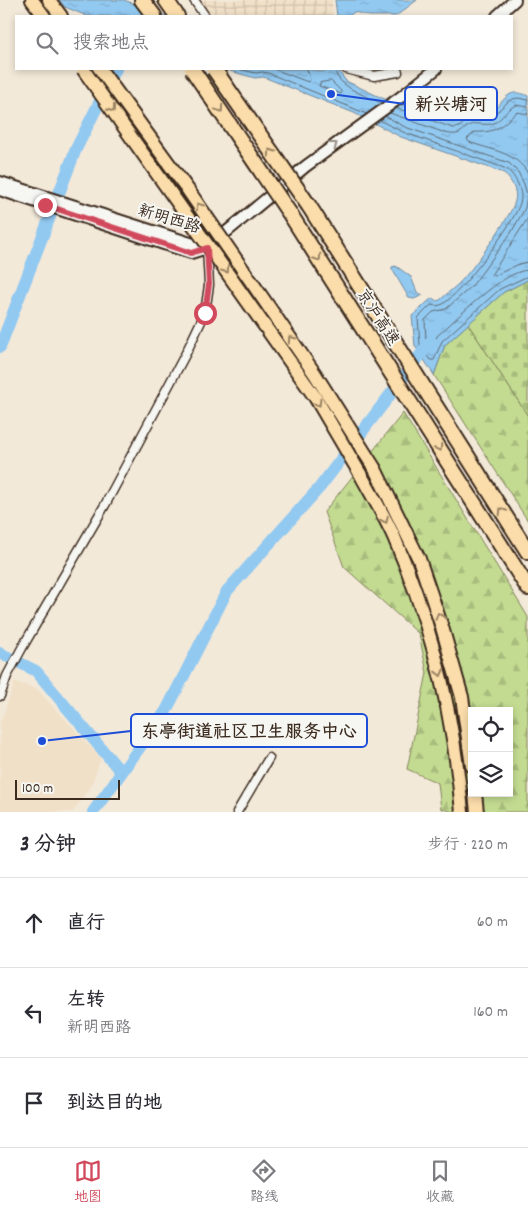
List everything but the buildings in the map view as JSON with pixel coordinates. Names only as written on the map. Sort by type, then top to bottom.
[{"type":"highway","points":[[32,0],[43,15]]},
{"type":"highway","points":[[49,0],[60,15]]},
{"type":"highway","points":[[142,0],[153,15]]},
{"type":"highway","points":[[166,0],[176,15]]},
{"type":"highway","points":[[85,70],[315,397],[362,477],[393,536],[413,586],[432,644],[450,720],[458,765],[462,812]]},
{"type":"highway","points":[[101,70],[188,190],[315,374],[375,469],[419,560],[442,628],[462,697],[470,752]]},
{"type":"highway","name":"京沪高速","points":[[193,70],[292,218],[528,588]]},
{"type":"highway","name":"京沪高速","points":[[215,70],[309,206],[528,552]]},
{"type":"highway","points":[[476,797],[477,812]]},
{"type":"street","points":[[194,0],[204,15]]},
{"type":"street","points":[[498,15],[515,0]]},
{"type":"street","points":[[350,70],[374,76],[398,72]]},
{"type":"street","points":[[0,696],[22,648],[105,505],[205,313],[209,284],[207,248],[306,166],[435,70]]},
{"type":"street","name":"新明西路","points":[[0,182],[207,248]]},
{"type":"street","name":"新明西路","points":[[0,190],[191,253],[207,248]]},
{"type":"street","points":[[236,812],[269,758]]},
{"type":"shaded area","points":[[202,0],[332,0],[333,15],[204,15]]},
{"type":"shaded area","points":[[15,682],[37,689],[101,758],[92,784],[73,812],[0,812],[0,723]]},
{"type":"green space","points":[[528,280],[528,416],[468,324],[504,292]]},
{"type":"green space","points":[[468,324],[528,416],[528,521],[434,375],[445,345]]},
{"type":"green space","points":[[403,413],[528,617],[528,812],[455,812],[441,809],[438,783],[407,769],[427,673],[419,634],[344,567],[324,512]]},
{"type":"water","points":[[59,0],[124,0],[163,15],[85,15],[65,7]]},
{"type":"water","points":[[335,0],[417,0],[397,15],[365,15],[354,12],[350,15],[337,15]]},
{"type":"water","points":[[227,70],[312,70],[323,72],[326,70],[340,70],[346,81],[382,98],[453,123],[469,114],[489,113],[510,94],[521,93],[528,96],[528,280],[504,292],[445,345],[434,375],[415,346],[412,316],[432,298],[437,301],[440,300],[457,285],[492,241],[515,201],[515,190],[509,179],[504,173],[401,137],[354,113],[266,78],[255,78]]},
{"type":"water","points":[[396,266],[411,277],[417,292],[423,295],[414,299],[409,298],[392,269],[392,267]]},
{"type":"waterway","points":[[0,347],[76,149],[116,70]]},
{"type":"waterway","points":[[93,812],[166,711],[227,591],[320,487],[431,341]]},
{"type":"waterway","points":[[0,653],[36,671],[121,772]]},
{"type":"place","name":"新兴塘河","points":[[331,94]]},
{"type":"place","name":"东亭街道社区卫生服务中心","points":[[42,741]]},
{"type":"route","points":[[45,205],[191,253],[207,248],[209,284],[205,313]]}]
